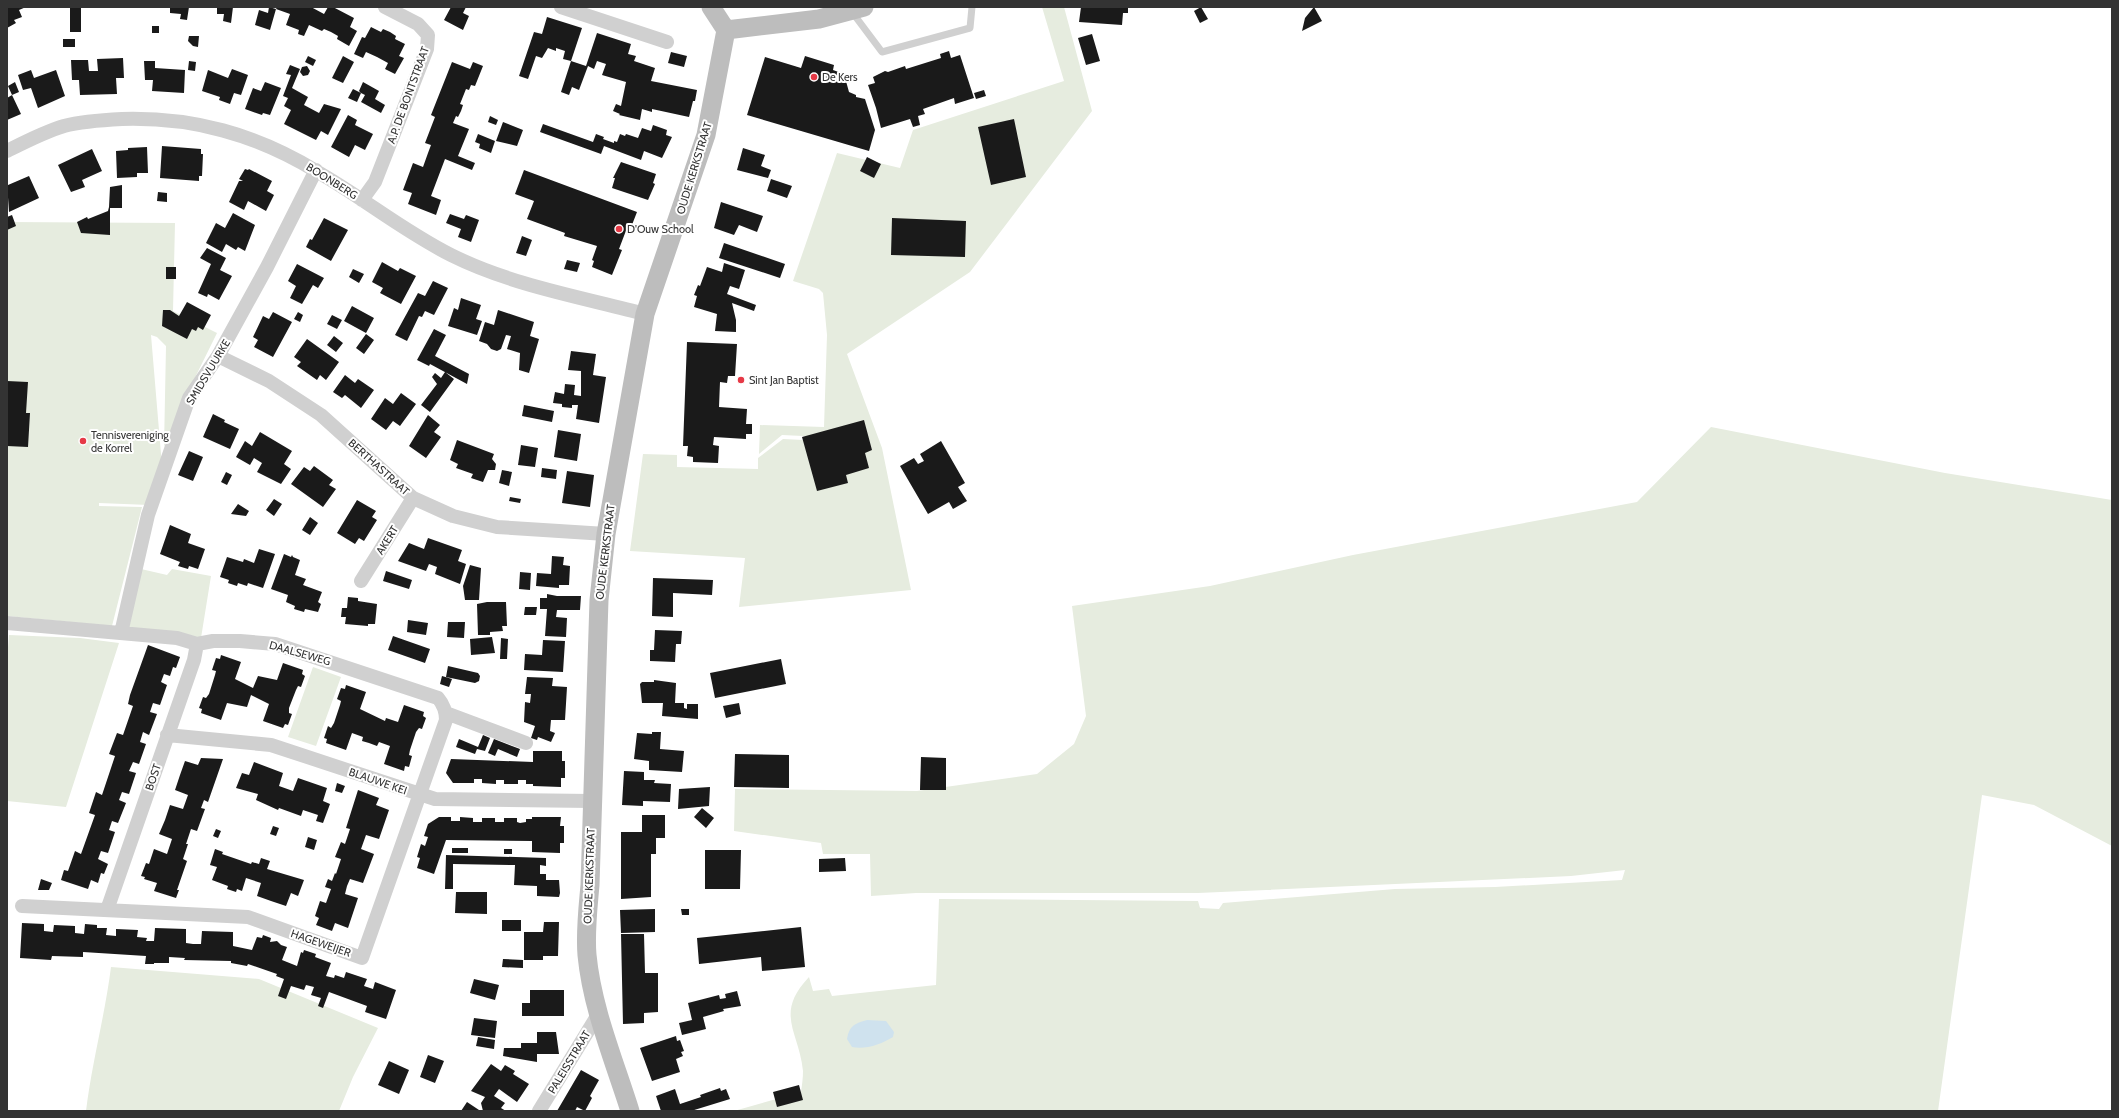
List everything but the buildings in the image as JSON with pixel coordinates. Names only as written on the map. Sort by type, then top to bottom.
[{"type":"street","name":"A.P. DE BONTSTRAAT","points":[[362,200],[375,182],[427,49],[428,35],[418,24],[385,7]]},
{"type":"street","points":[[561,7],[667,42]]},
{"type":"street","points":[[711,7],[726,30],[820,19],[857,9]]},
{"type":"street","name":"OUDE KERKSTRAAT","points":[[630,1111],[598,1013],[587,954],[586,922],[590,885],[599,600],[606,534],[645,314],[706,135],[726,30]]},
{"type":"street","name":"BOONBERG","points":[[7,151],[63,126],[89,121],[150,118],[211,126],[262,143],[316,170],[410,232],[452,255],[510,279],[645,314]]},
{"type":"street","name":"SMIDSVUURKE","points":[[121,633],[148,515],[189,398],[218,356],[267,267],[316,170]]},
{"type":"street","name":"BERTHASTRAAT","points":[[218,356],[269,381],[321,415],[413,498],[453,516],[497,527],[606,534]]},
{"type":"street","name":"AKERT","points":[[361,581],[413,498]]},
{"type":"street","name":"DAALSEWEG","points":[[7,623],[177,638],[197,644],[213,641],[240,641],[275,644],[438,698],[444,705],[446,713]]},
{"type":"street","name":"BOST","points":[[107,910],[194,660],[197,644]]},
{"type":"street","points":[[446,713],[526,743]]},
{"type":"street","name":"HAGEWEIJER","points":[[22,906],[248,918],[362,958],[446,720],[446,713]]},
{"type":"street","name":"BLAUWE KEI","points":[[167,735],[271,745],[435,799],[592,801]]},
{"type":"street","name":"PALEISSTRAAT","points":[[540,1111],[598,1013]]},
{"type":"lane","points":[[857,9],[882,52],[970,28],[972,7]]},
{"type":"shaded area","points":[[1042,7],[1064,7],[1092,111],[970,272],[847,354],[882,448],[911,590],[739,607],[745,558],[630,551],[643,454],[677,455],[677,467],[758,469],[758,458],[783,439],[824,441],[824,437],[782,435],[759,454],[760,425],[824,427],[827,335],[823,293],[819,289],[793,281],[837,153],[900,168],[913,130],[1064,81]]},
{"type":"shaded area","name":"Tennisvereniging de Korrel","points":[[7,222],[175,223],[173,311],[217,333],[181,406],[164,447],[166,346],[157,337],[151,335],[162,466],[149,505],[99,503],[99,506],[142,507],[112,626],[7,616]]},
{"type":"shaded area","points":[[1711,427],[1945,473],[2112,500],[2112,846],[2034,805],[1982,795],[1938,1111],[734,1111],[801,1092],[803,1071],[801,1057],[791,1023],[791,1012],[793,1002],[799,990],[809,977],[813,991],[829,989],[832,996],[936,985],[939,899],[1198,901],[1200,908],[1219,909],[1223,903],[1395,889],[1495,887],[1622,880],[1625,870],[1571,876],[1198,893],[916,893],[871,896],[870,854],[823,854],[821,843],[734,831],[735,789],[917,791],[1037,774],[1074,744],[1086,716],[1072,606],[1210,586],[1353,555],[1637,502]]},
{"type":"shaded area","points":[[141,569],[167,575],[172,569],[211,576],[201,638],[128,627]]},
{"type":"shaded area","points":[[9,635],[80,638],[119,643],[66,807],[7,801],[7,660]]},
{"type":"shaded area","points":[[313,667],[341,677],[316,746],[288,737]]},
{"type":"shaded area","points":[[111,967],[259,979],[378,1028],[353,1077],[339,1111],[86,1111]]},
{"type":"water","points":[[867,1020],[886,1021],[894,1032],[893,1037],[873,1046],[862,1048],[852,1047],[847,1039],[849,1031],[859,1022]]},
{"type":"place","name":"De Kers","points":[[814,77]]},
{"type":"place","name":"D'Ouw School","points":[[619,229]]},
{"type":"place","name":"Sint Jan Baptist","points":[[741,380]]},
{"type":"place","name":"Tennisvereniging de Korrel","points":[[83,441]]}]
